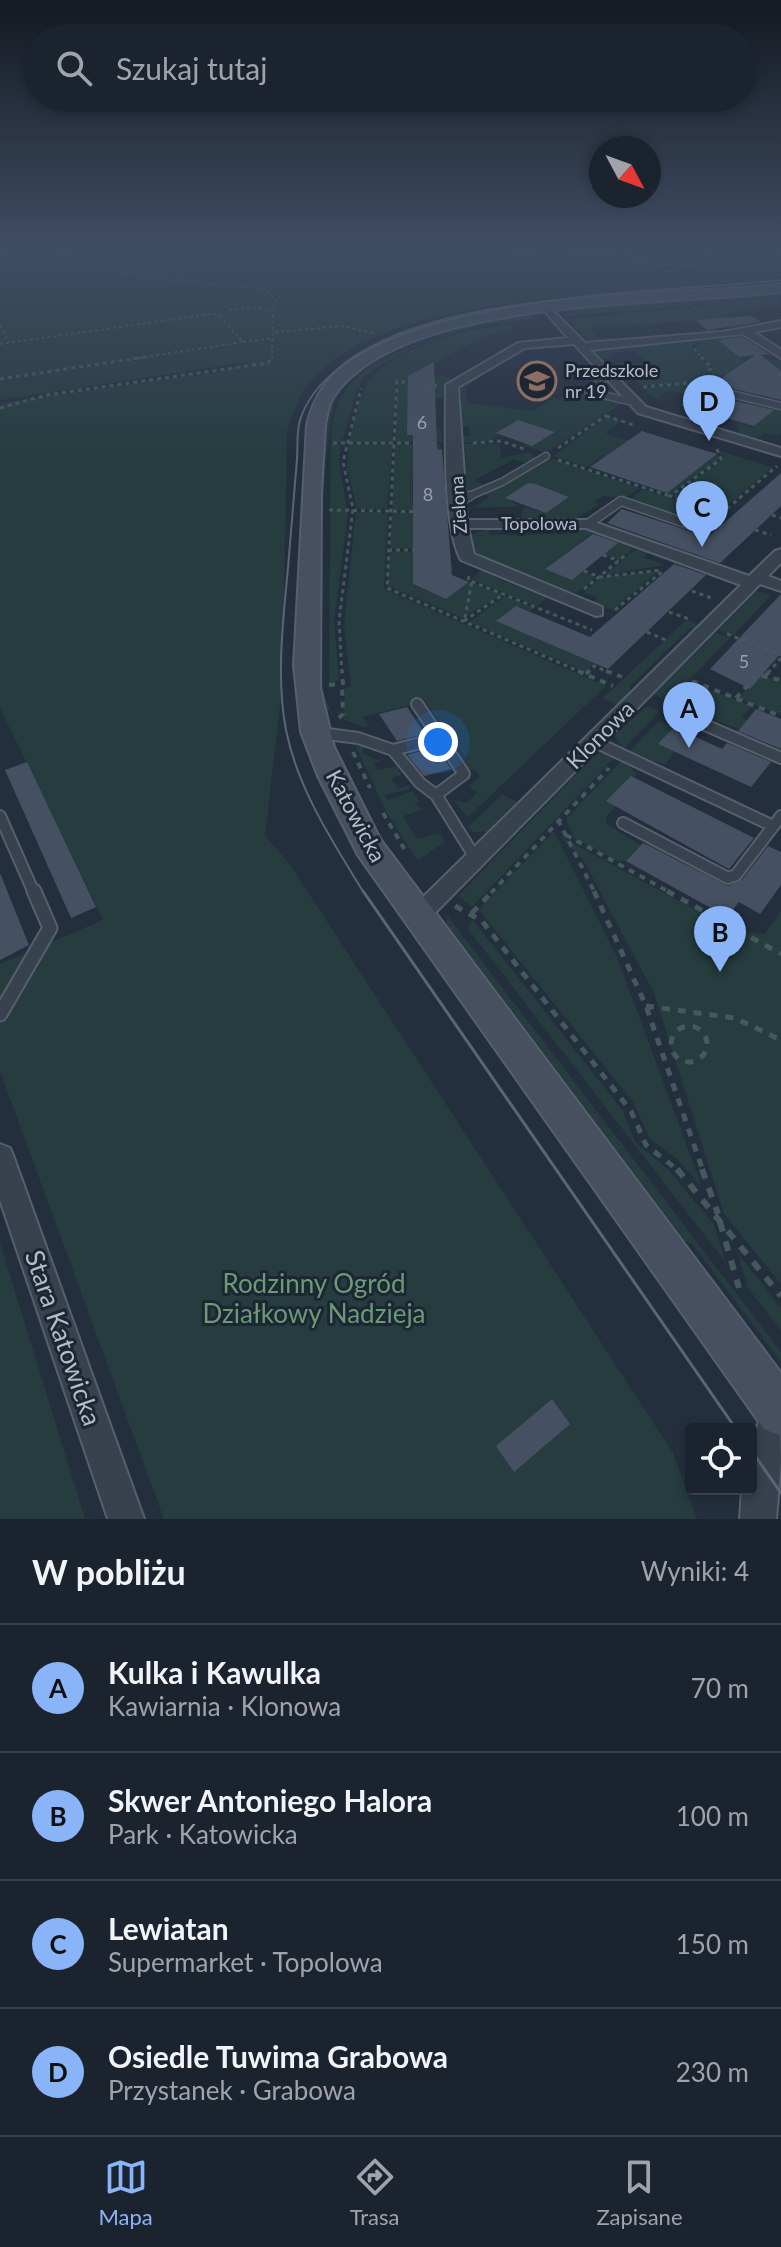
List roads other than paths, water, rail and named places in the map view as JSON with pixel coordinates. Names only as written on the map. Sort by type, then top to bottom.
[{"type":"main road","name":"Katowicka","points":[[477,319],[406,339],[366,357],[325,395],[318,412],[311,516],[307,689],[316,733],[341,794],[369,847],[434,910],[780,1411]]},
{"type":"street","points":[[556,319],[632,402],[653,414],[778,451]]},
{"type":"street","name":"Zielona","points":[[601,617],[470,559],[463,553],[449,443],[452,385],[515,349],[699,337],[781,324]]},
{"type":"street","points":[[745,331],[781,355]]},
{"type":"street","name":"Topolowa","points":[[460,524],[588,524],[755,581],[781,586]]},
{"type":"street","name":"Klonowa","points":[[434,910],[476,859],[781,554]]},
{"type":"street","name":"Stara Katowicka","points":[[0,1158],[126,1519]]},
{"type":"street","points":[[758,1519],[762,1466],[780,1411]]},
{"type":"lane","points":[[608,376],[588,391],[632,402]]},
{"type":"lane","points":[[701,384],[781,406]]},
{"type":"lane","points":[[458,501],[502,482],[546,456]]},
{"type":"lane","points":[[588,524],[621,501],[703,529]]},
{"type":"lane","points":[[417,704],[464,774],[436,795]]},
{"type":"lane","points":[[675,712],[781,758]]},
{"type":"lane","points":[[316,733],[349,736],[393,750],[440,738]]},
{"type":"lane","points":[[593,741],[773,826]]},
{"type":"lane","points":[[393,750],[420,783],[436,795],[476,859]]},
{"type":"lane","points":[[0,816],[50,928],[0,1014]]},
{"type":"lane","points":[[623,823],[728,878],[736,875],[781,816]]},
{"type":"tram line","points":[[364,893],[329,835],[299,774],[283,710],[283,629],[298,432],[301,417],[330,375],[380,344],[457,319]]},
{"type":"tram line","points":[[363,891],[732,1423]]},
{"type":"tram line","points":[[757,1459],[781,1493]]},
{"type":"place","name":"Przedszkole nr 19","points":[[537,381]]},
{"type":"place","name":"Osiedle Tuwima Grabowa","points":[[709,441]]},
{"type":"place","name":"Lewiatan","points":[[702,547]]},
{"type":"place","name":"Kulka i Kawulka","points":[[689,748]]},
{"type":"place","name":"Skwer Antoniego Halora","points":[[720,972]]},
{"type":"park label","name":"Rodzinny Ogród Działkowy Nadzieja","points":[[314,1299]]}]
